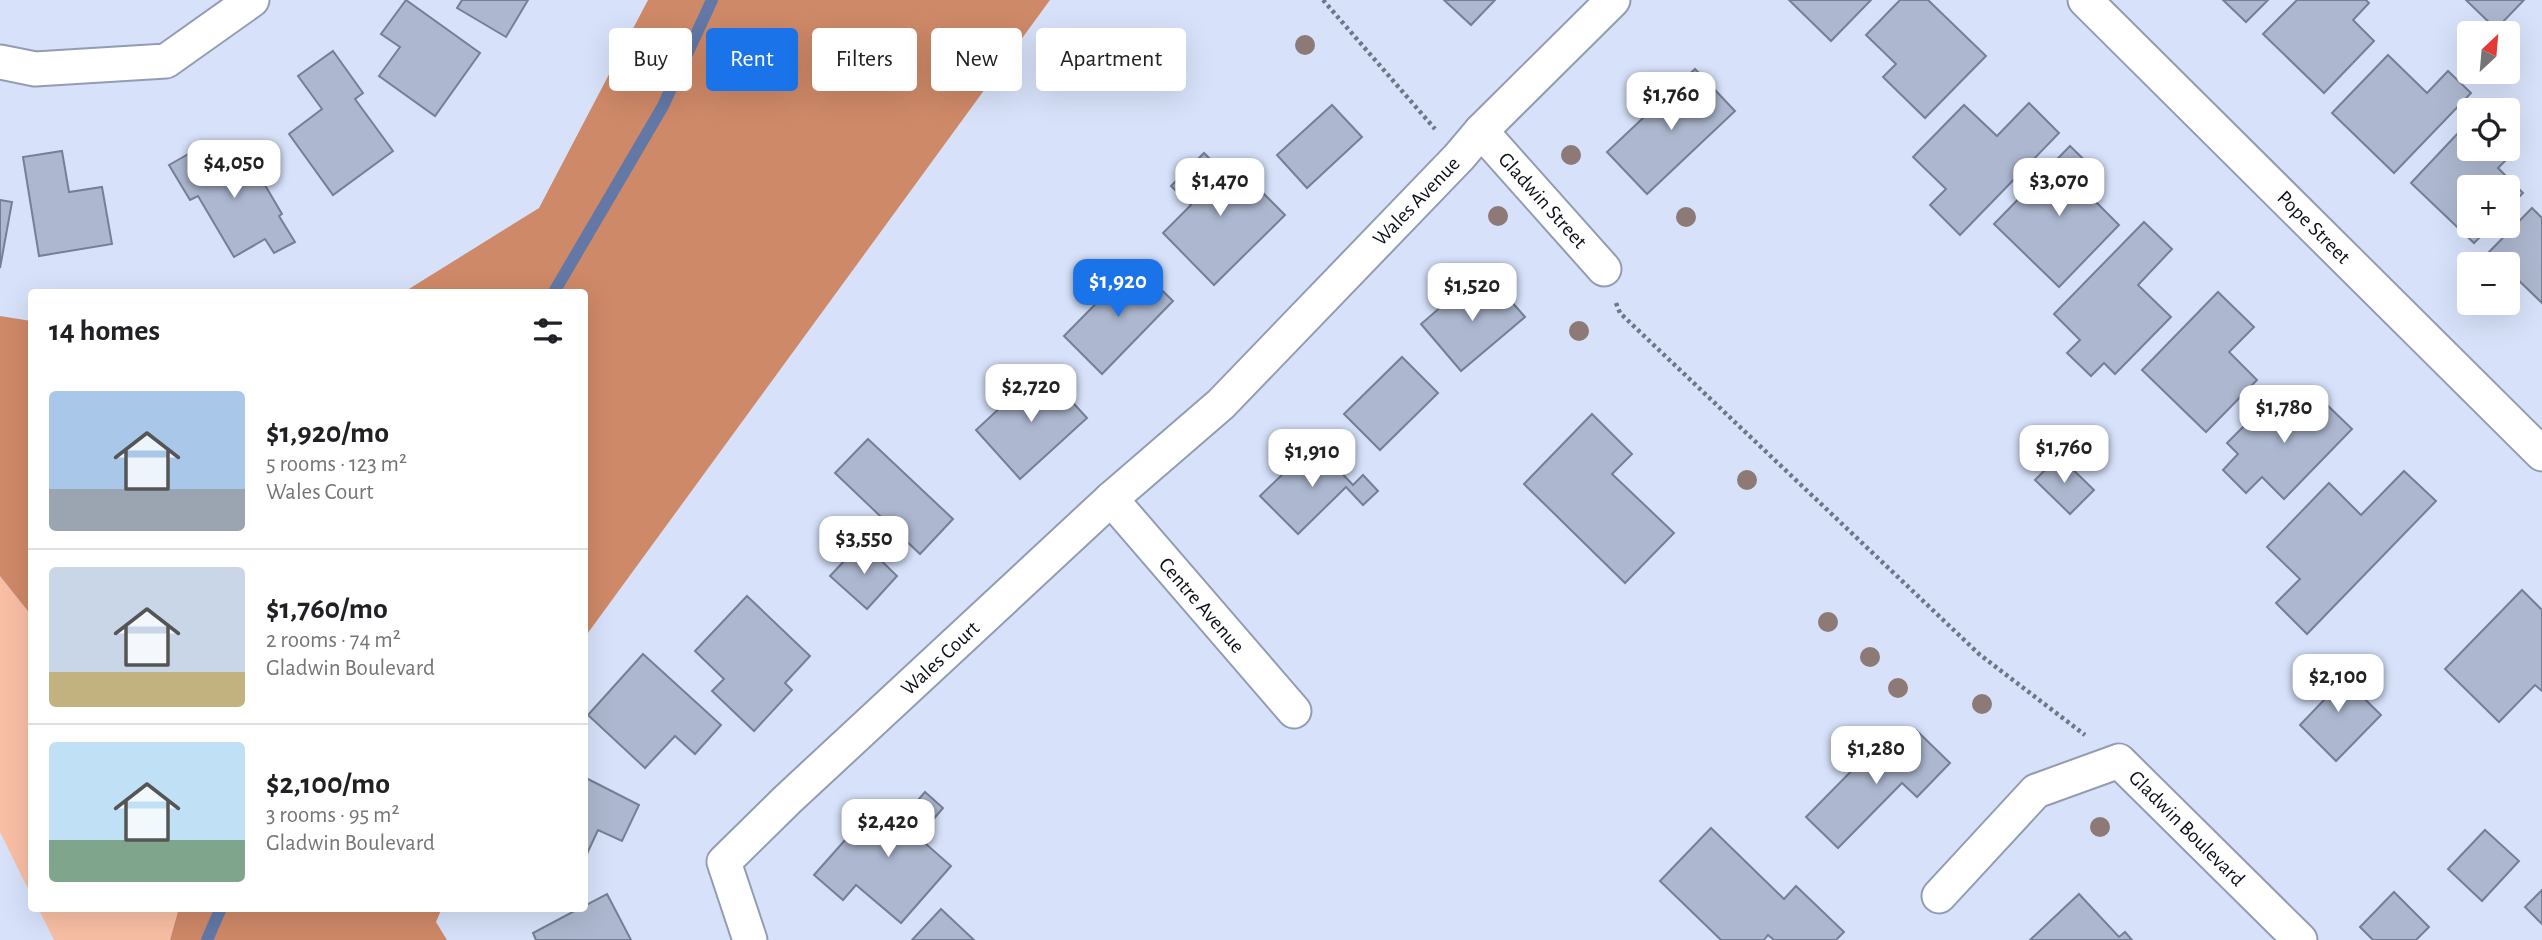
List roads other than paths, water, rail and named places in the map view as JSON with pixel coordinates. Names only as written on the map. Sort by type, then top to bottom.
[{"type":"street","points":[[0,62],[35,69],[166,61],[252,0]]},
{"type":"street","name":"Wales Avenue","points":[[1221,404],[1459,158],[1481,131],[1613,0]]},
{"type":"street","name":"Pope Street","points":[[2085,0],[2542,454]]},
{"type":"street","name":"Gladwin Street","points":[[1481,131],[1604,269]]},
{"type":"street","name":"Wales Court","points":[[750,940],[724,862],[787,800],[1111,499],[1221,404]]},
{"type":"street","name":"Centre Avenue","points":[[1111,499],[1294,711]]},
{"type":"street","name":"Gladwin Boulevard","points":[[1939,896],[2036,791],[2119,761],[2300,940]]},
{"type":"waterway","points":[[556,289],[663,106],[712,0]]},
{"type":"waterway","points":[[207,940],[219,912]]}]
